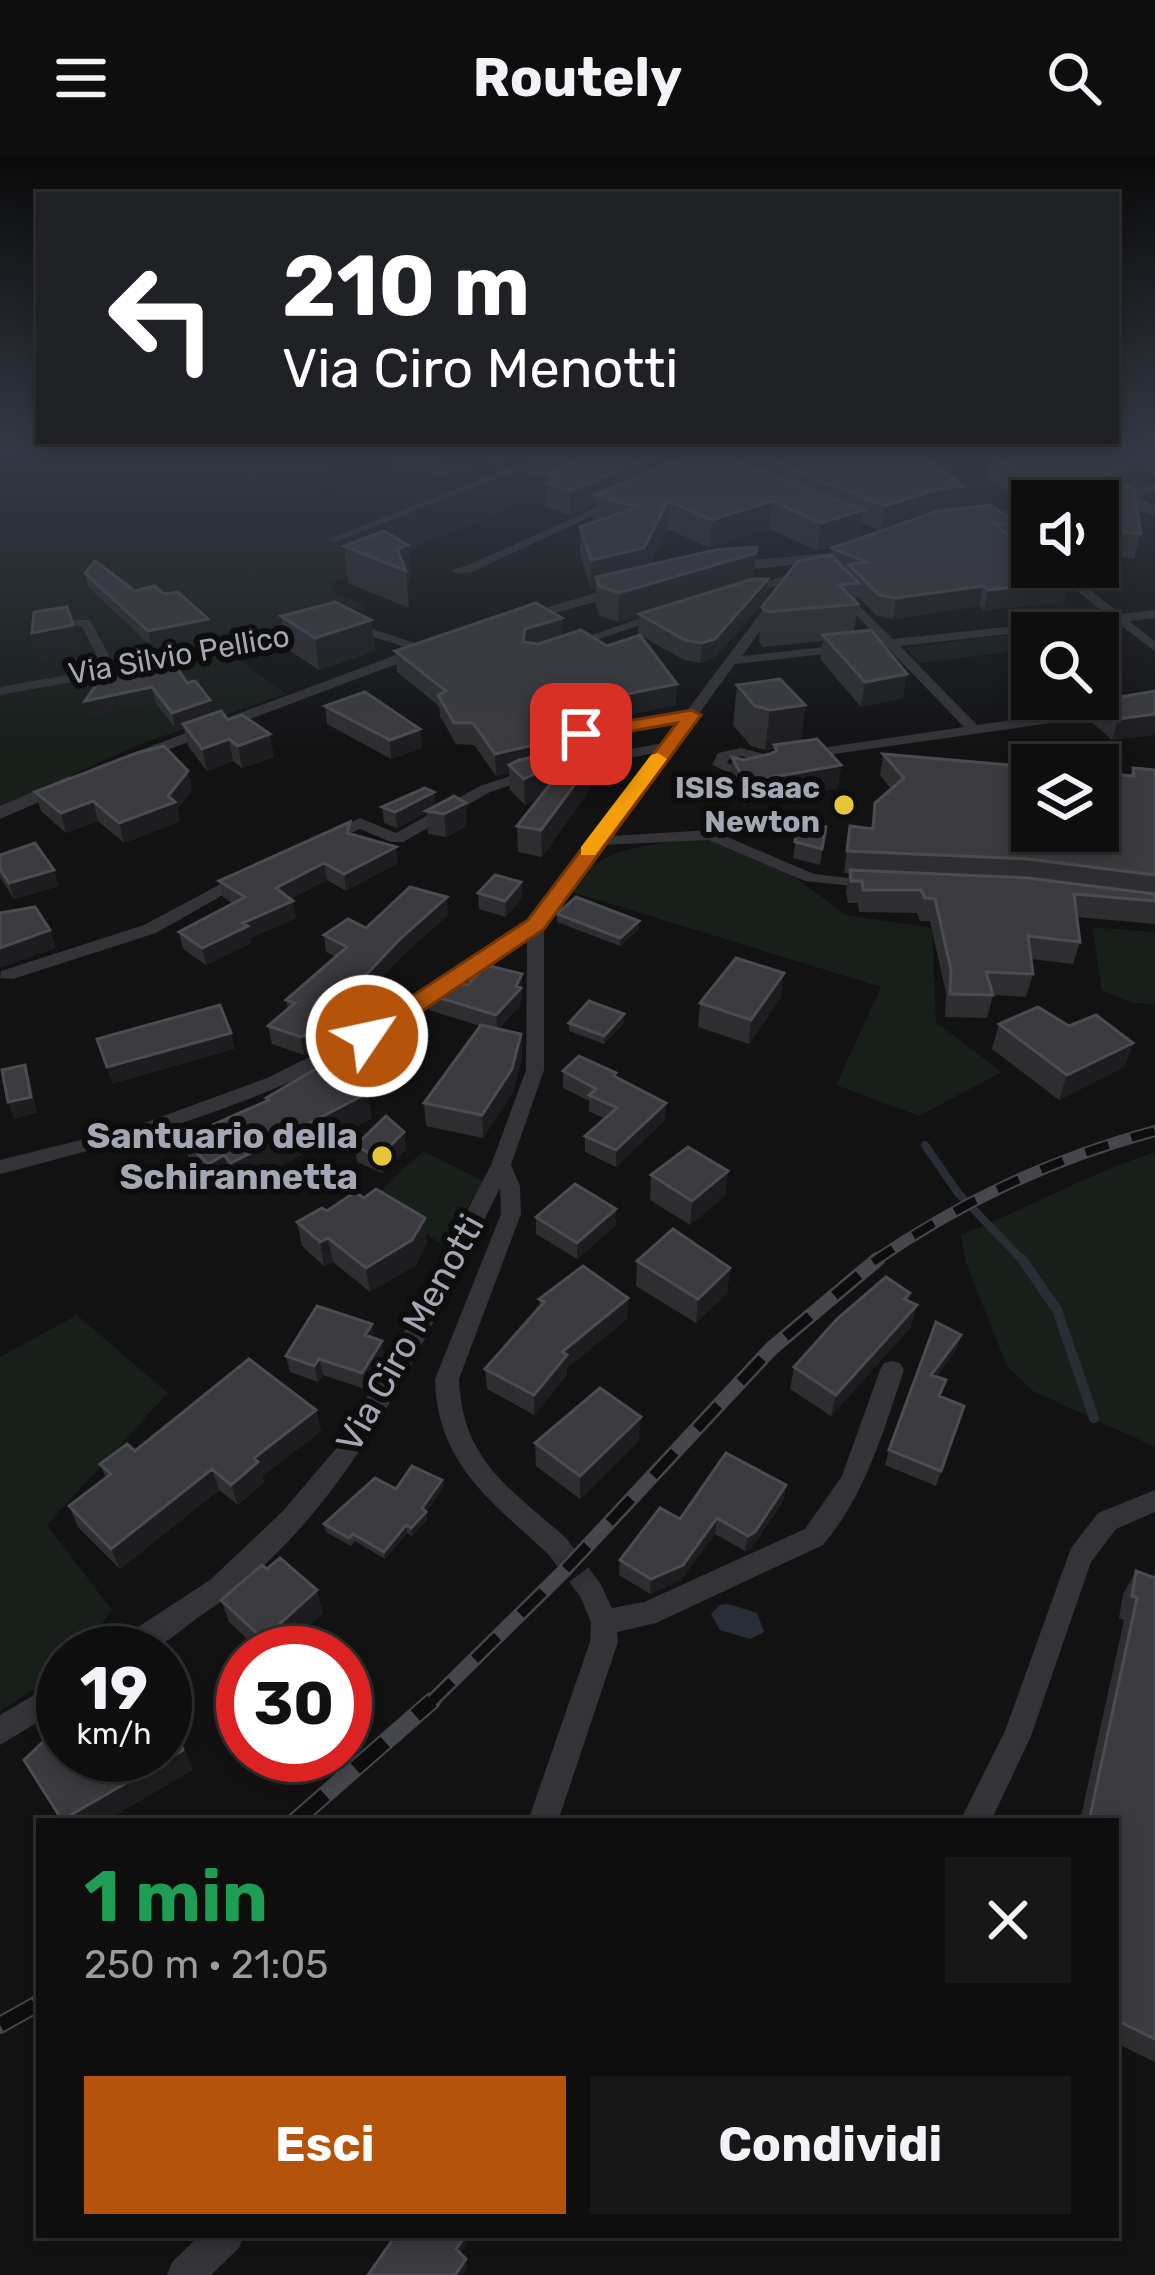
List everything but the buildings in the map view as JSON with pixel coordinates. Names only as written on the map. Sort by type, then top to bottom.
[{"type":"street","points":[[457,570],[468,570],[512,550]]},
{"type":"street","points":[[728,595],[843,553]]},
{"type":"street","points":[[0,1167],[138,1132],[274,1082],[367,1036],[536,924],[802,567]]},
{"type":"street","points":[[697,572],[802,567],[891,646],[975,731]]},
{"type":"street","points":[[500,625],[642,585]]},
{"type":"street","points":[[1080,588],[1111,612]]},
{"type":"street","points":[[554,650],[684,608]]},
{"type":"street","points":[[1119,617],[1155,614]]},
{"type":"street","points":[[1119,619],[1155,647]]},
{"type":"street","name":"Via Silvio Pellico","points":[[32,683],[27,678],[32,674],[103,655],[86,622],[73,623]]},
{"type":"street","name":"Via Silvio Pellico","points":[[0,691],[240,649],[339,624],[427,649]]},
{"type":"street","points":[[730,661],[1011,631]]},
{"type":"street","points":[[0,814],[140,752],[446,643]]},
{"type":"street","points":[[762,760],[1155,704]]},
{"type":"street","points":[[587,733],[692,715]]},
{"type":"street","points":[[317,843],[360,823],[397,839],[513,778],[668,746]]},
{"type":"street","points":[[596,841],[711,835],[826,882],[903,887]]},
{"type":"street","points":[[7,975],[150,929],[252,873]]},
{"type":"street","name":"Via Ciro Menotti","points":[[162,1626],[219,1588],[292,1519],[348,1452],[465,1242],[501,1166],[535,1070],[536,924]]},
{"type":"street","points":[[501,1166],[510,1186],[511,1214],[448,1379],[449,1427],[470,1462],[557,1546]]},
{"type":"street","points":[[604,1622],[647,1614],[814,1537],[833,1517],[851,1486],[892,1370]]},
{"type":"street","points":[[976,1818],[1017,1736],[1091,1536],[1125,1510],[1155,1501]]},
{"type":"street","points":[[544,1818],[598,1666],[604,1622],[591,1591]]},
{"type":"street","points":[[0,1731],[36,1708]]},
{"type":"street","points":[[185,2275],[223,2238]]},
{"type":"shaded area","points":[[0,550],[411,550],[334,582],[332,592],[366,605],[233,655],[286,694],[138,745],[0,807]]},
{"type":"shaded area","points":[[1011,635],[1011,652],[920,663],[906,648]]},
{"type":"shaded area","points":[[684,840],[718,840],[791,874],[846,915],[932,928],[936,1022],[1002,1072],[919,1116],[836,1085],[881,987],[569,891],[605,858]]},
{"type":"shaded area","points":[[1092,927],[1155,932],[1155,1004],[1134,1003],[1102,991]]},
{"type":"shaded area","points":[[423,1151],[483,1181],[445,1247],[379,1201],[368,1202]]},
{"type":"shaded area","points":[[1155,1152],[1155,1447],[1033,1391],[1007,1366],[966,1263],[961,1235]]},
{"type":"shaded area","points":[[77,1315],[168,1393],[47,1525],[112,1610],[100,1626],[36,1626],[36,1688],[0,1711],[0,1357]]},
{"type":"shaded area","points":[[728,1604],[757,1613],[764,1632],[750,1639],[720,1630],[711,1614]]},
{"type":"waterway","points":[[925,1145],[958,1193],[1024,1262]]},
{"type":"waterway","points":[[1022,1259],[1057,1310],[1094,1418]]},
{"type":"tunnel","points":[[557,1546],[591,1591]]},
{"type":"railway","points":[[873,1262],[1008,1184],[1155,1131]]},
{"type":"railway","points":[[429,1704],[563,1572],[772,1348],[878,1259]]},
{"type":"railway","points":[[298,1818],[432,1701]]},
{"type":"railway","points":[[0,2025],[36,2005]]},
{"type":"slow traffic","points":[[588,851],[658,759]]},
{"type":"place","name":"ISIS Isaac Newton","points":[[844,805]]},
{"type":"place","name":"Santuario della Schirannetta","points":[[382,1156]]},
{"type":"route","points":[[367,1036],[536,924],[692,715],[581,734]]}]
